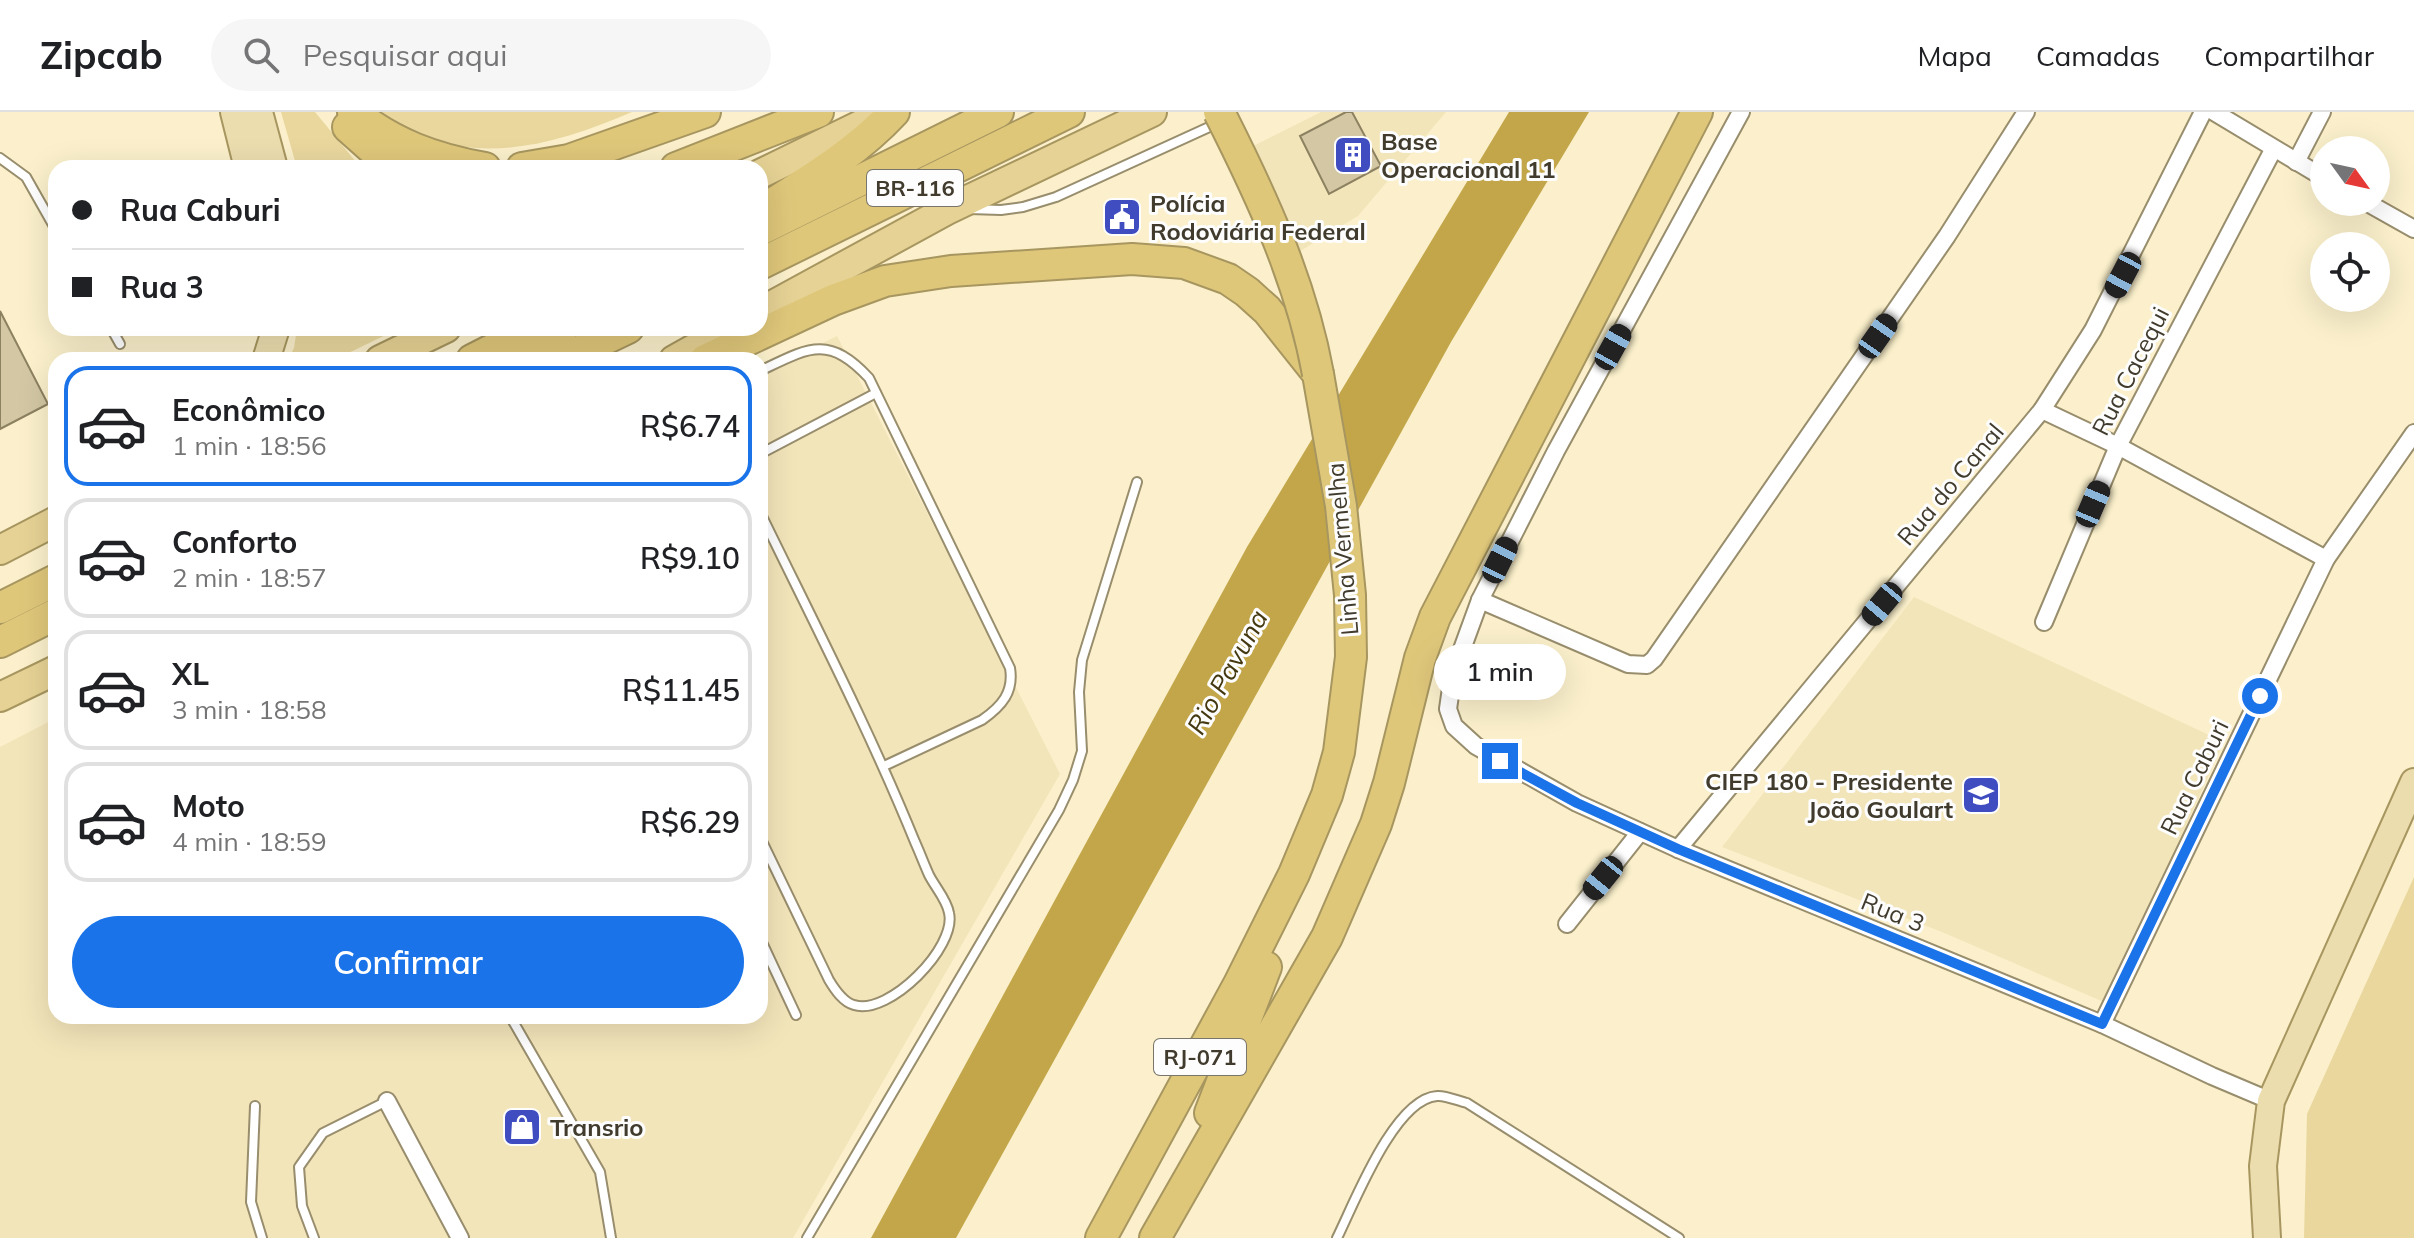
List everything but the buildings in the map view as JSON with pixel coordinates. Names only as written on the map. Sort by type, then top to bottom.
[{"type":"highway","points":[[334,112],[384,160]]},
{"type":"highway","points":[[353,112],[373,128],[409,148],[445,160]]},
{"type":"highway","points":[[569,160],[705,112]]},
{"type":"highway","points":[[696,160],[818,112]]},
{"type":"highway","points":[[768,170],[887,112]]},
{"type":"highway","points":[[768,207],[831,166],[872,135],[894,112]]},
{"type":"highway","name":"BR-116","points":[[768,226],[998,112]]},
{"type":"highway","name":"BR-116","points":[[768,260],[1069,112]]},
{"type":"highway","name":"BR-116","points":[[768,308],[949,209],[1152,112]]},
{"type":"highway","points":[[1155,1238],[1327,937],[1376,824],[1420,658],[1435,617],[1697,112]]},
{"type":"highway","name":"Linha Vermelha","points":[[1101,1238],[1239,984],[1316,825],[1339,752],[1351,657],[1350,595],[1341,506],[1311,336],[1293,275],[1223,115]]},
{"type":"highway","name":"RJ-071","points":[[768,331],[885,281],[951,271],[1132,259],[1184,263],[1228,279],[1247,292],[1285,330],[1318,374]]},
{"type":"highway","points":[[396,352],[430,336]]},
{"type":"highway","points":[[488,352],[519,336]]},
{"type":"highway","points":[[515,352],[547,336]]},
{"type":"highway","points":[[578,352],[611,336]]},
{"type":"highway","points":[[688,352],[717,336]]},
{"type":"highway","name":"RJ-071","points":[[723,352],[758,336]]},
{"type":"highway","points":[[0,550],[48,525]]},
{"type":"highway","points":[[0,608],[48,584]]},
{"type":"highway","points":[[0,642],[48,618]]},
{"type":"highway","points":[[0,697],[48,674]]},
{"type":"highway","points":[[1178,1197],[1277,938],[1294,874]]},
{"type":"main road","points":[[234,112],[246,160]]},
{"type":"main road","points":[[259,112],[272,160]]},
{"type":"main road","points":[[2267,1238],[2263,1166],[2271,1101],[2414,782]]},
{"type":"street","name":"Rua 3","points":[[1741,112],[1556,451],[1480,600],[1453,674],[1448,709],[1454,726],[1462,736],[1500,761],[1577,803],[1640,832],[2102,1024],[2271,1101]]},
{"type":"street","points":[[1480,600],[1628,664],[1647,665],[1654,659],[1947,236],[2026,112]]},
{"type":"street","name":"Rua do Canal","points":[[1678,849],[2042,410],[2093,330],[2203,112]]},
{"type":"street","points":[[2214,112],[2310,170]]},
{"type":"street","points":[[2296,162],[2322,112]]},
{"type":"street","name":"Rua Cacequi","points":[[2044,622],[2118,446],[2273,150]]},
{"type":"street","points":[[2390,216],[2414,229]]},
{"type":"street","points":[[2042,410],[2118,446],[2326,559]]},
{"type":"street","name":"Rua Caburi","points":[[2102,1024],[2326,559],[2414,433]]},
{"type":"street","points":[[1567,924],[1640,832]]},
{"type":"street","points":[[387,1101],[460,1238]]},
{"type":"lane","points":[[949,209],[1001,210],[1056,197],[1223,115]]},
{"type":"lane","points":[[0,158],[26,177],[48,216]]},
{"type":"lane","points":[[116,336],[120,344]]},
{"type":"lane","points":[[768,368],[814,348],[827,349],[844,355],[869,378],[1010,668],[1011,690],[1003,702],[982,720],[884,766]]},
{"type":"lane","points":[[768,450],[876,393]]},
{"type":"lane","points":[[807,1238],[1059,810],[1073,780],[1082,751],[1079,692],[1082,660],[1137,482]]},
{"type":"lane","points":[[768,528],[884,766],[928,873],[949,912],[949,926],[937,951],[912,981],[884,1001],[868,1007],[852,1005],[829,980],[768,854]]},
{"type":"lane","points":[[768,955],[796,1015]]},
{"type":"lane","points":[[515,1024],[600,1172],[611,1238]]},
{"type":"lane","points":[[1337,1238],[1390,1131],[1416,1105],[1436,1096],[1467,1103],[1679,1238]]},
{"type":"lane","points":[[314,1238],[302,1206],[299,1167],[323,1133],[387,1101]]},
{"type":"lane","points":[[255,1106],[251,1202],[262,1238]]},
{"type":"shaded area","points":[[281,112],[315,112],[354,160],[295,160]]},
{"type":"shaded area","points":[[378,112],[632,112],[568,136],[535,144],[472,148],[440,142],[409,130]]},
{"type":"shaded area","points":[[1321,112],[1446,112],[1358,216],[1297,253],[1253,146]]},
{"type":"shaded area","points":[[296,336],[384,336],[350,352],[292,352]]},
{"type":"shaded area","points":[[837,336],[1060,774],[793,1238],[0,1238],[0,747],[48,722],[48,1024],[768,1024],[768,370]]},
{"type":"shaded area","name":"CIEP 180 - Presidente João Goulart","points":[[1914,597],[2224,742],[2106,1003],[1942,932],[1722,847]]},
{"type":"shaded area","points":[[2414,877],[2414,1238],[2304,1238],[2307,1114]]},
{"type":"water","name":"Rio Pavuna","points":[[1509,112],[1589,112],[1451,342],[956,1238],[871,1238],[1247,547]]},
{"type":"place","name":"Base Operacional 11","points":[[1353,155]]},
{"type":"place","name":"Polícia Rodoviária Federal","points":[[1122,217]]},
{"type":"place","name":"CIEP 180 - Presidente João Goulart","points":[[1981,795]]},
{"type":"place","name":"Transrio","points":[[522,1127]]},
{"type":"route","points":[[1500,761],[1577,803],[1678,849],[2102,1024],[2260,696]]}]
